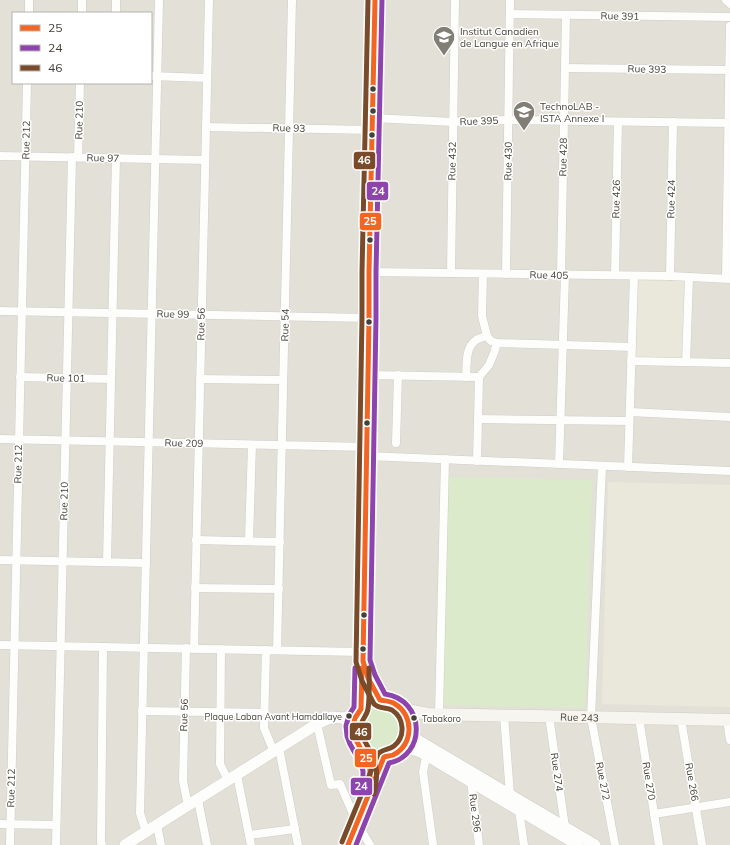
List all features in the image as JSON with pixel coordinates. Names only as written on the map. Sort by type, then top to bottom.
[{"type":"main road","points":[[359,711],[362,657],[367,452],[375,0]]},
{"type":"main road","points":[[362,657],[368,678],[380,700]]},
{"type":"main road","points":[[410,731],[409,722],[402,709],[396,704],[380,700],[370,703],[359,711],[354,720],[353,727],[357,744],[363,750],[372,756],[384,757],[401,749],[405,744],[410,731],[420,719],[434,714]]},
{"type":"main road","name":"Rue 243","points":[[402,709],[434,714],[728,720]]},
{"type":"street","points":[[29,0],[29,12]]},
{"type":"street","points":[[82,0],[82,12]]},
{"type":"street","points":[[116,0],[116,12]]},
{"type":"street","points":[[146,832],[140,813],[155,159],[154,76],[159,0]]},
{"type":"street","name":"Rue 56","points":[[207,845],[193,803],[182,781],[184,712],[195,588],[209,0]]},
{"type":"street","name":"Rue 54","points":[[277,650],[292,0]]},
{"type":"street","name":"Rue 432","points":[[451,273],[455,0]]},
{"type":"street","name":"Rue 430","points":[[506,274],[510,0]]},
{"type":"street","points":[[726,0],[730,4]]},
{"type":"street","name":"Rue 391","points":[[510,14],[730,17]]},
{"type":"street","name":"Rue 428","points":[[558,464],[562,345],[566,15]]},
{"type":"street","points":[[728,278],[730,26]]},
{"type":"street","name":"Rue 393","points":[[565,68],[729,70]]},
{"type":"street","points":[[154,76],[207,78]]},
{"type":"street","name":"Rue 212","points":[[10,845],[27,84]]},
{"type":"street","name":"Rue 210","points":[[56,845],[68,312],[80,84]]},
{"type":"street","name":"Rue 395","points":[[372,124],[508,120],[729,123]]},
{"type":"street","name":"Rue 426","points":[[615,276],[618,122]]},
{"type":"street","name":"Rue 424","points":[[670,276],[673,122]]},
{"type":"street","name":"Rue 93","points":[[206,127],[289,128],[372,124]]},
{"type":"street","name":"Rue 97","points":[[0,156],[205,160]]},
{"type":"street","points":[[107,562],[116,158]]},
{"type":"street","name":"Rue 405","points":[[369,272],[728,278]]},
{"type":"street","points":[[483,274],[482,316],[488,336],[491,341],[497,344],[632,346]]},
{"type":"street","points":[[628,467],[634,276]]},
{"type":"street","points":[[686,362],[689,277]]},
{"type":"street","name":"Rue 99","points":[[0,311],[369,318]]},
{"type":"street","points":[[466,377],[470,348],[476,340],[488,336]]},
{"type":"street","points":[[477,461],[479,377],[489,365],[497,344]]},
{"type":"street","points":[[631,361],[730,363]]},
{"type":"street","points":[[368,375],[479,377]]},
{"type":"street","points":[[396,443],[398,375]]},
{"type":"street","name":"Rue 101","points":[[20,377],[111,379]]},
{"type":"street","points":[[200,378],[283,380]]},
{"type":"street","points":[[630,412],[730,416]]},
{"type":"street","points":[[478,419],[629,421]]},
{"type":"street","name":"Rue 209","points":[[0,440],[282,445],[477,461],[730,471]]},
{"type":"street","points":[[249,541],[252,444]]},
{"type":"street","points":[[434,714],[445,459]]},
{"type":"street","name":"Rue 272","points":[[602,466],[591,717],[615,845]]},
{"type":"street","points":[[196,540],[280,542]]},
{"type":"street","points":[[0,560],[146,563]]},
{"type":"street","points":[[195,588],[279,589]]},
{"type":"street","points":[[0,645],[277,650],[362,657]]},
{"type":"street","points":[[102,845],[103,647]]},
{"type":"street","points":[[221,649],[220,764],[232,778],[251,845]]},
{"type":"street","points":[[266,650],[264,728],[276,750],[298,845]]},
{"type":"street","points":[[142,711],[265,713]]},
{"type":"street","points":[[125,845],[317,724],[332,717],[343,718],[359,711]]},
{"type":"street","points":[[504,715],[510,795]]},
{"type":"street","name":"Rue 274","points":[[549,716],[566,837]]},
{"type":"street","points":[[343,718],[353,727]]},
{"type":"street","name":"Rue 270","points":[[639,718],[659,845]]},
{"type":"street","name":"Rue 266","points":[[681,719],[702,845]]},
{"type":"street","points":[[728,720],[730,740]]},
{"type":"street","points":[[317,724],[331,785],[340,784],[370,845]]},
{"type":"street","points":[[410,731],[428,751],[471,781],[521,806],[578,845]]},
{"type":"street","points":[[401,749],[408,748],[428,751],[510,795],[521,806],[524,845]]},
{"type":"street","points":[[358,819],[370,784],[370,769],[363,750]]},
{"type":"street","points":[[428,751],[423,772],[434,845]]},
{"type":"street","points":[[348,845],[384,757]]},
{"type":"street","name":"Rue 296","points":[[471,781],[479,845]]},
{"type":"street","points":[[654,814],[730,802]]},
{"type":"street","points":[[0,824],[56,825]]},
{"type":"street","points":[[157,825],[161,845]]},
{"type":"street","points":[[249,835],[295,829]]},
{"type":"street","points":[[566,837],[594,845]]},
{"type":"shaded area","points":[[0,0],[730,0],[730,845],[0,845]]},
{"type":"shaded area","points":[[635,279],[686,280],[684,360],[633,359]]},
{"type":"shaded area","points":[[608,482],[730,485],[730,707],[602,704]]},
{"type":"green space","points":[[449,477],[592,480],[585,708],[442,705]]},
{"type":"green space","points":[[381,706],[394,710],[400,716],[404,729],[400,742],[394,748],[381,752],[368,748],[362,742],[358,729],[362,716],[368,710]]},
{"type":"transit line","name":"46","points":[[342,842],[378,754],[381,751],[394,746],[398,742],[402,732],[401,722],[396,713],[392,710],[378,707],[374,704],[362,681],[356,662],[368,0]]},
{"type":"transit line","name":"25","points":[[348,845],[384,757],[393,755],[400,750],[405,744],[409,730],[406,715],[401,709],[392,702],[380,700],[368,678],[363,661],[375,0]]},
{"type":"transit line","name":"24","points":[[356,845],[389,763],[401,758],[410,750],[415,740],[416,728],[414,717],[408,706],[398,698],[385,694],[375,675],[370,660],[382,0]]},
{"type":"transit line","name":"24","points":[[355,668],[354,707],[349,715],[346,726],[350,744],[361,764],[363,771],[363,780],[360,790]]},
{"type":"transit line","name":"25","points":[[362,668],[361,709],[355,718],[353,726],[356,740],[368,762],[370,770],[367,792]]},
{"type":"transit line","name":"46","points":[[369,668],[368,709],[361,723],[360,729],[362,737],[376,765],[377,776],[374,794]]},
{"type":"place","name":"Institut Canadien de Langue en Afrique","points":[[444,56]]},
{"type":"place","name":"TechnoLAB - ISTA Annexe I","points":[[524,132]]},
{"type":"place","name":"Plaque Laban Avant Hamdallaye","points":[[349,716]]},
{"type":"place","name":"Tabakoro","points":[[414,718]]}]
